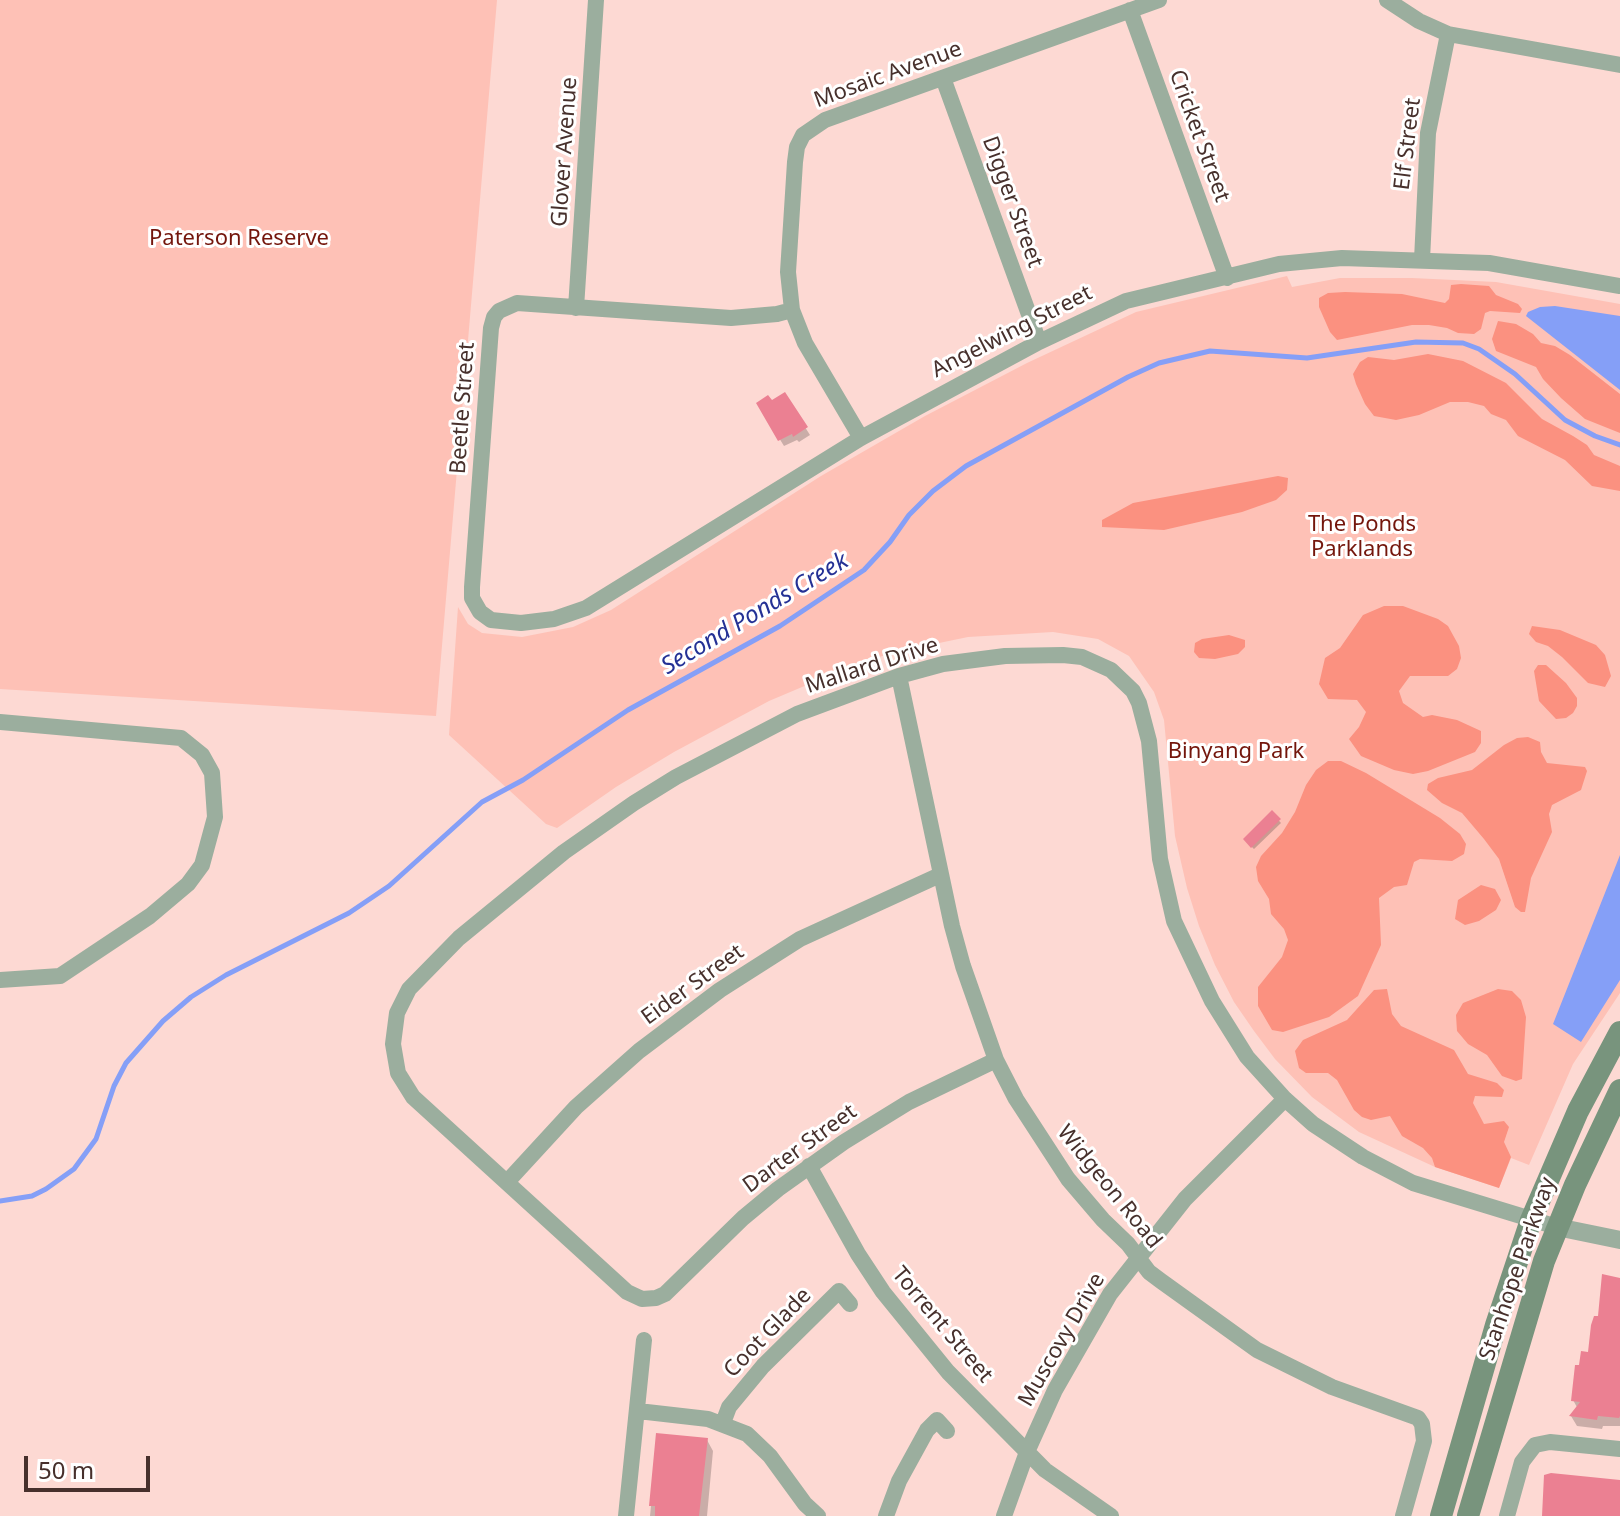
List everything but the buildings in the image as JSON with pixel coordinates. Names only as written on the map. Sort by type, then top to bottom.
[{"type":"main road","name":"Stanhope Parkway","points":[[1441,1516],[1496,1325],[1531,1220],[1578,1111],[1620,1032]]},
{"type":"main road","name":"Stanhope Parkway","points":[[1468,1516],[1532,1300],[1557,1227],[1620,1090]]},
{"type":"street","name":"Glover Avenue","points":[[576,308],[596,0]]},
{"type":"street","name":"Mosaic Avenue","points":[[861,438],[805,343],[792,310],[789,256],[795,162],[803,135],[825,120],[1159,0]]},
{"type":"street","points":[[1387,0],[1419,21],[1448,34],[1620,65]]},
{"type":"street","name":"Cricket Street","points":[[1130,10],[1227,278]]},
{"type":"street","name":"Elf Street","points":[[1422,260],[1428,133],[1448,34]]},
{"type":"street","name":"Digger Street","points":[[943,78],[1039,342]]},
{"type":"street","name":"Angelwing Street","points":[[480,612],[491,620],[521,623],[554,619],[586,608],[861,438],[1039,342],[1126,301],[1295,261],[1342,258],[1489,263],[1620,286]]},
{"type":"street","name":"Beetle Street","points":[[480,612],[472,598],[472,587],[489,343],[494,317],[506,306],[517,303],[731,318],[792,310]]},
{"type":"street","name":"Mallard Drive","points":[[649,1299],[627,1292],[413,1097],[398,1073],[393,1044],[397,1013],[409,989],[459,938],[564,852],[634,803],[766,729],[834,699],[899,676],[963,661],[1005,656],[1063,655],[1097,663],[1123,680],[1139,703],[1149,741],[1160,859],[1174,921],[1212,1001],[1247,1057],[1285,1099],[1313,1124],[1387,1170],[1423,1186],[1557,1227]]},
{"type":"street","name":"Widgeon Road","points":[[899,676],[940,875],[963,966],[996,1060],[1016,1099],[1068,1179],[1128,1244],[1149,1272],[1257,1350],[1332,1387],[1418,1418],[1424,1441],[1403,1516]]},
{"type":"street","points":[[0,722],[181,738],[202,755],[212,773],[215,817],[202,865],[188,884],[150,916],[60,976],[0,980]]},
{"type":"street","name":"Eider Street","points":[[507,1182],[586,1097],[639,1051],[720,990],[811,934],[940,875]]},
{"type":"street","name":"Darter Street","points":[[649,1299],[665,1294],[743,1218],[809,1166],[877,1120],[996,1060]]},
{"type":"street","name":"Muscovy Drive","points":[[1004,1516],[1027,1452],[1055,1390],[1110,1294],[1185,1199],[1285,1099]]},
{"type":"street","name":"Torrent Street","points":[[809,1166],[883,1292],[948,1372],[1045,1470],[1111,1516]]},
{"type":"street","points":[[1557,1227],[1620,1240]]},
{"type":"street","name":"Coot Glade","points":[[723,1423],[729,1407],[763,1366],[839,1291],[850,1304]]},
{"type":"street","points":[[626,1516],[644,1340]]},
{"type":"street","points":[[638,1411],[699,1417],[747,1434],[763,1447],[805,1504],[818,1516]]},
{"type":"street","points":[[886,1516],[899,1481],[927,1430],[937,1420],[947,1431]]},
{"type":"street","points":[[1507,1516],[1522,1462],[1535,1445],[1550,1442],[1620,1449]]},
{"type":"green space","name":"Paterson Reserve","points":[[0,0],[497,0],[436,716],[0,689]]},
{"type":"green space","name":"The Ponds Parklands","points":[[1287,276],[1292,287],[1340,278],[1496,282],[1620,304],[1620,993],[1573,1064],[1529,1165],[1511,1158],[1499,1188],[1435,1167],[1359,1132],[1312,1097],[1275,1059],[1254,1031],[1234,1002],[1215,965],[1187,888],[1175,836],[1164,720],[1154,692],[1129,656],[1098,639],[1053,632],[968,637],[891,653],[847,668],[769,701],[674,752],[557,828],[546,824],[449,735],[458,607],[468,624],[482,633],[522,637],[573,627],[611,610],[821,476],[925,416],[1027,363],[1136,312]]},
{"type":"shaded area","points":[[1451,285],[1489,286],[1496,295],[1518,304],[1522,309],[1520,313],[1485,313],[1481,329],[1474,334],[1429,325],[1412,325],[1337,340],[1319,307],[1319,298],[1328,293],[1345,292],[1402,294],[1445,303],[1449,299]]},
{"type":"shaded area","points":[[1498,321],[1516,324],[1541,343],[1555,346],[1620,394],[1620,433],[1585,419],[1543,379],[1536,367],[1496,351],[1492,339]]},
{"type":"shaded area","points":[[1428,354],[1463,361],[1506,383],[1542,419],[1587,445],[1594,455],[1620,466],[1620,491],[1592,486],[1565,460],[1518,436],[1506,420],[1491,414],[1484,406],[1450,402],[1419,415],[1396,420],[1374,416],[1365,404],[1353,374],[1360,362],[1368,357],[1394,360]]},
{"type":"shaded area","points":[[1278,476],[1288,478],[1287,490],[1276,500],[1242,512],[1164,530],[1102,527],[1102,520],[1133,503]]},
{"type":"shaded area","points":[[1384,606],[1403,606],[1448,626],[1459,646],[1461,658],[1457,669],[1448,676],[1410,676],[1399,691],[1403,703],[1423,717],[1432,715],[1457,720],[1481,731],[1481,743],[1475,752],[1413,774],[1394,770],[1361,756],[1349,739],[1366,712],[1357,700],[1328,699],[1319,684],[1325,658],[1340,648],[1363,615]]},
{"type":"shaded area","points":[[1532,626],[1560,630],[1596,645],[1605,655],[1611,676],[1605,687],[1588,683],[1562,657],[1548,646],[1536,642],[1529,634]]},
{"type":"shaded area","points":[[1229,635],[1245,640],[1245,647],[1238,654],[1215,659],[1199,658],[1194,652],[1195,643],[1202,639]]},
{"type":"shaded area","points":[[1538,665],[1546,665],[1577,698],[1577,706],[1566,718],[1556,719],[1539,701],[1534,671]]},
{"type":"shaded area","points":[[1528,737],[1540,742],[1547,763],[1585,767],[1587,771],[1581,790],[1552,805],[1549,814],[1552,832],[1531,878],[1525,912],[1521,912],[1515,907],[1499,859],[1484,839],[1462,813],[1442,803],[1427,790],[1428,784],[1438,778],[1472,770],[1504,745],[1517,738]]},
{"type":"shaded area","points":[[1328,761],[1341,761],[1366,773],[1440,818],[1460,834],[1466,844],[1464,854],[1452,861],[1420,859],[1414,862],[1407,885],[1394,887],[1379,898],[1381,945],[1358,996],[1329,1017],[1283,1032],[1272,1030],[1258,1006],[1258,987],[1282,957],[1288,940],[1284,929],[1271,914],[1269,899],[1258,881],[1256,867],[1295,812],[1316,770]]},
{"type":"shaded area","points":[[1481,885],[1495,889],[1501,900],[1496,910],[1479,921],[1465,925],[1455,919],[1458,900]]},
{"type":"shaded area","points":[[1387,989],[1392,1014],[1401,1026],[1454,1050],[1468,1074],[1497,1083],[1504,1090],[1502,1097],[1475,1096],[1473,1103],[1484,1124],[1504,1121],[1509,1127],[1504,1142],[1511,1157],[1499,1188],[1435,1167],[1423,1148],[1402,1136],[1390,1116],[1371,1120],[1362,1117],[1354,1110],[1337,1080],[1328,1073],[1306,1073],[1299,1068],[1295,1051],[1303,1040],[1347,1020],[1374,990]]},
{"type":"shaded area","points":[[1498,989],[1512,991],[1521,1000],[1526,1017],[1522,1079],[1516,1081],[1502,1076],[1487,1055],[1468,1044],[1457,1031],[1456,1015],[1463,1003]]},
{"type":"water","points":[[1555,306],[1620,316],[1620,390],[1526,316],[1540,307]]},
{"type":"water","points":[[1620,855],[1620,980],[1581,1042],[1553,1024]]},
{"type":"waterway","name":"Second Ponds Creek","points":[[0,1201],[32,1196],[74,1169],[96,1139],[114,1086],[126,1063],[163,1021],[191,997],[226,975],[349,913],[389,886],[482,802],[523,780],[628,710],[780,626],[864,570],[909,515],[933,491],[966,466],[1128,377],[1159,363],[1210,351],[1307,358],[1416,342],[1463,343],[1479,349],[1515,374],[1565,420],[1620,445]]},
{"type":"park label","name":"Binyang Park","points":[[1236,752]]}]
